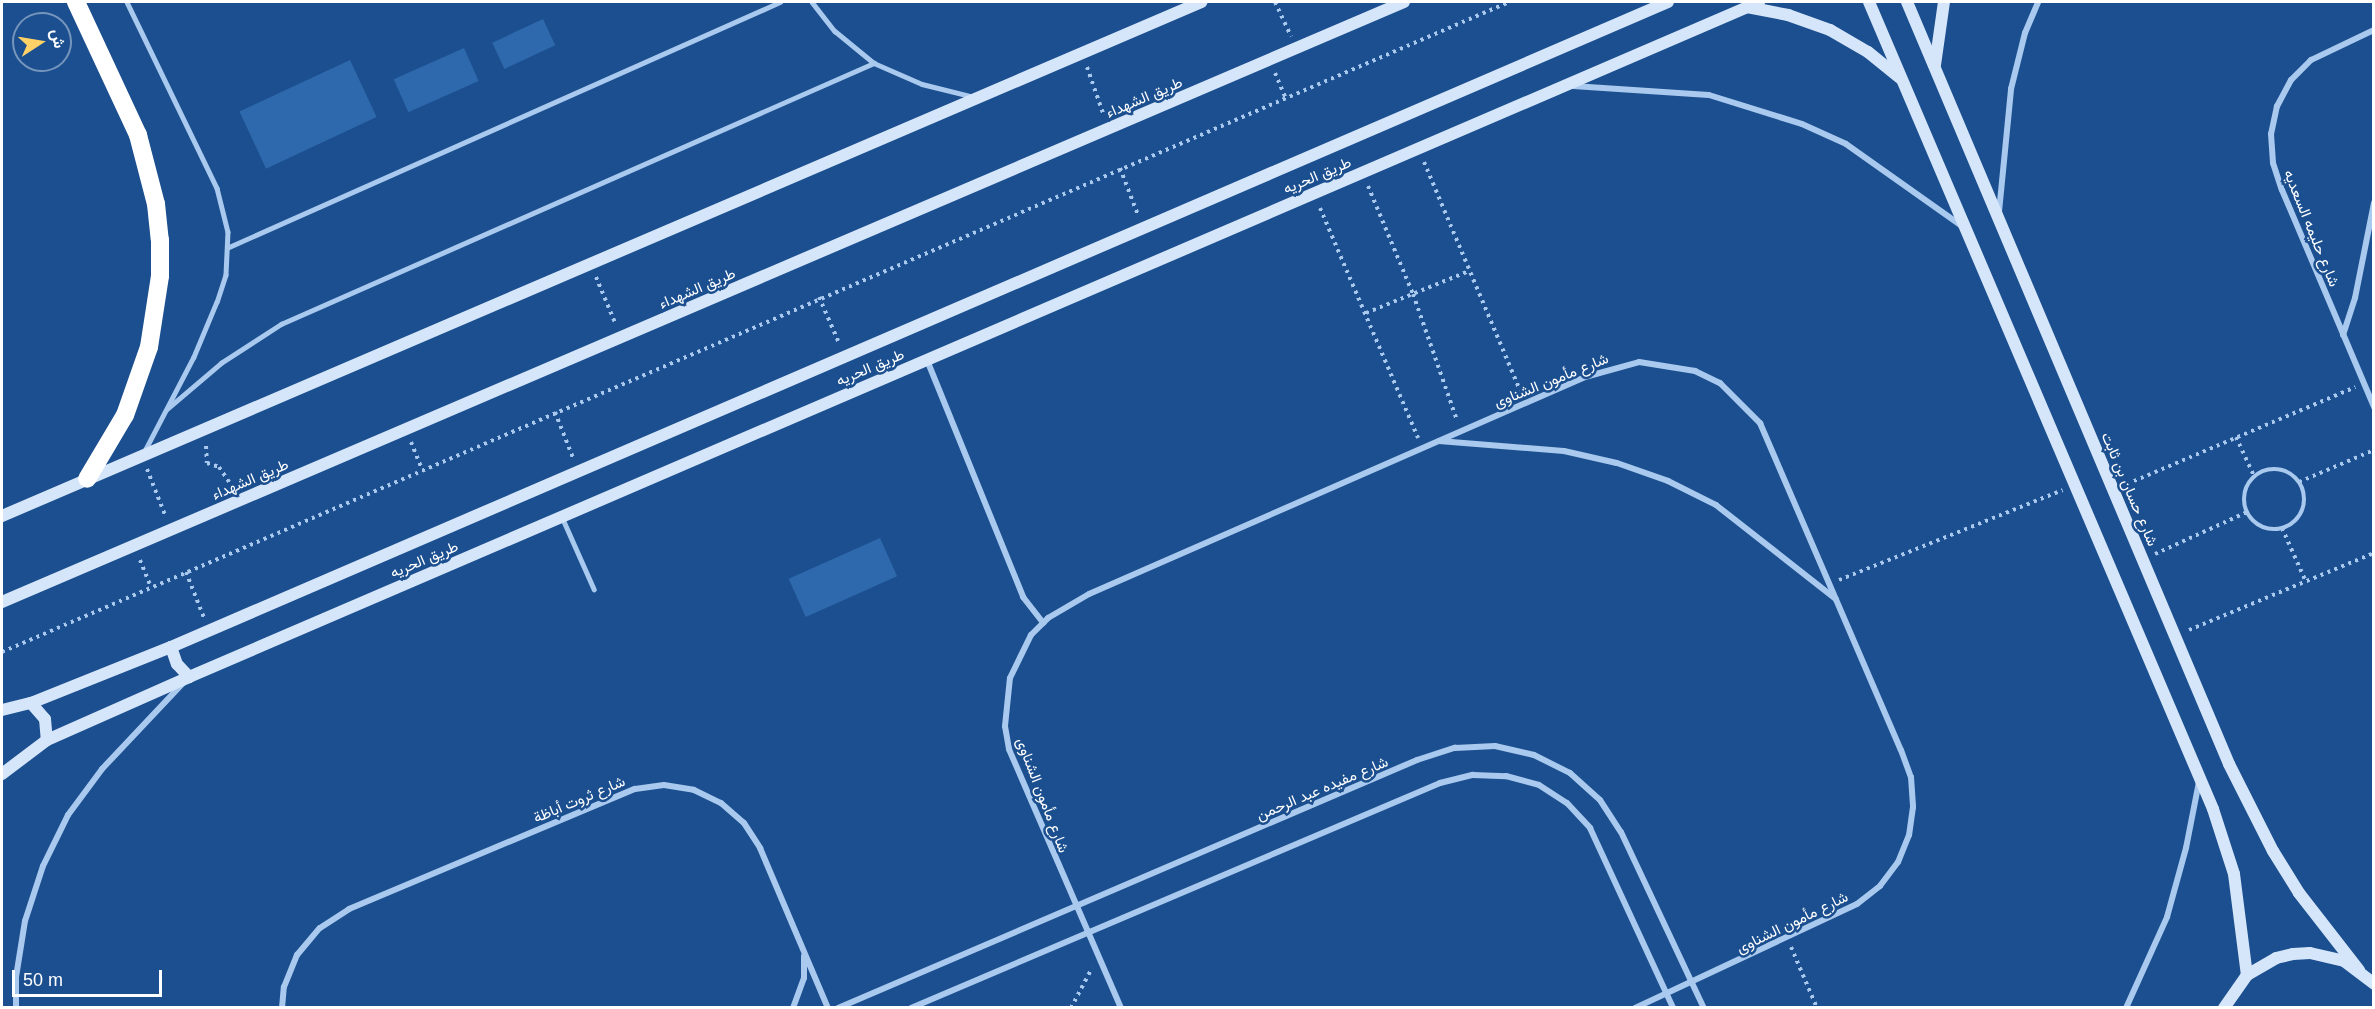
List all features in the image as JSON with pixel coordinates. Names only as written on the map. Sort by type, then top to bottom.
[{"type":"highway","points":[[76,2],[138,135],[152,181],[160,240],[160,276],[149,347],[124,415],[87,479]]},
{"type":"street","points":[[2,516],[1190,4],[1200,2]]},
{"type":"street","name":"طريق الشهداء","points":[[2,602],[1404,2]]},
{"type":"street","name":"طريق الحريه","points":[[2,710],[31,703],[171,647],[1668,2]]},
{"type":"street","name":"طريق الحريه","points":[[2,774],[47,740],[189,677],[1759,2]]},
{"type":"street","points":[[1869,2],[2199,778],[2234,874],[2247,975]]},
{"type":"street","name":"شارع حسان بن ثابت","points":[[1907,2],[2229,764],[2273,851],[2299,893],[2359,970]]},
{"type":"street","points":[[1934,66],[1944,2]]},
{"type":"street","points":[[1999,218],[2011,89],[2025,33],[2038,2]]},
{"type":"street","points":[[1746,7],[1788,15],[1830,30],[1868,52],[1902,79]]},
{"type":"street","name":"شارع حليمه السعديه","points":[[2373,30],[2336,46],[2305,67],[2277,106],[2271,134],[2272,163],[2373,407]]},
{"type":"street","points":[[1563,86],[1697,94],[1756,107],[1846,144],[1965,228]]},
{"type":"street","points":[[2343,334],[2355,298],[2373,203]]},
{"type":"street","points":[[927,359],[1023,597],[1043,623]]},
{"type":"street","name":"شارع مأمون الشناوى","points":[[1121,1008],[1074,907],[1010,749],[1005,726],[1010,678],[1018,655],[1043,623],[1067,604],[1437,441],[1611,367],[1639,362],[1695,371],[1720,383],[1760,423],[1901,750],[1911,777],[1913,807],[1901,853],[1880,886],[1857,904],[1635,1008]]},
{"type":"street","points":[[1437,441],[1564,451],[1617,462],[1668,481],[1716,505],[1838,602]]},
{"type":"street","points":[[16,1008],[16,977],[25,921],[43,866],[68,815],[102,769],[189,677],[177,664],[171,647]]},
{"type":"street","points":[[31,703],[45,719],[47,740]]},
{"type":"street","name":"شارع مفيده عبد الرحمن","points":[[842,1007],[1417,760],[1455,748],[1495,746],[1534,755],[1570,773],[1600,800],[1622,832],[1694,982],[1704,1008]]},
{"type":"street","points":[[910,1008],[1440,783],[1473,775],[1506,776],[1539,785],[1567,803],[1590,828],[1673,1008]]},
{"type":"street","points":[[2126,1008],[2166,917],[2186,848],[2199,778]]},
{"type":"street","name":"شارع ثروت أباظة","points":[[282,1008],[284,987],[297,955],[320,928],[349,909],[634,789],[664,785],[694,790],[721,803],[744,823],[760,848],[828,1008]]},
{"type":"street","points":[[793,1008],[804,978],[804,952]]},
{"type":"street","points":[[2224,1008],[2247,975],[2276,958],[2310,953],[2327,956],[2359,970],[2373,984]]},
{"type":"lane","points":[[127,2],[218,188],[226,217],[229,247],[219,296],[167,409],[142,456]]},
{"type":"lane","points":[[229,247],[780,2]]},
{"type":"lane","points":[[812,2],[835,31],[874,63],[922,84],[976,98]]},
{"type":"lane","points":[[167,409],[215,368],[281,324],[874,63]]},
{"type":"lane","points":[[562,516],[594,589]]},
{"type":"path","points":[[1275,2],[1297,47]]},
{"type":"path","points":[[2,652],[819,297],[1509,2]]},
{"type":"path","points":[[1082,52],[1108,128]]},
{"type":"path","points":[[1269,59],[1285,97]]},
{"type":"path","points":[[1418,147],[1525,403]]},
{"type":"path","points":[[1120,168],[1143,228]]},
{"type":"path","points":[[1362,171],[1413,294],[1461,431]]},
{"type":"path","points":[[1313,192],[1422,448]]},
{"type":"path","points":[[590,263],[621,337]]},
{"type":"path","points":[[1366,313],[1469,271]]},
{"type":"path","points":[[819,297],[844,357]]},
{"type":"path","points":[[2114,490],[2364,383]]},
{"type":"path","points":[[555,412],[578,471]]},
{"type":"path","points":[[212,426],[204,457],[226,474],[240,500]]},
{"type":"path","points":[[406,429],[422,469]]},
{"type":"path","points":[[2236,437],[2253,476]]},
{"type":"path","points":[[2299,482],[2373,450]]},
{"type":"path","points":[[142,456],[170,530]]},
{"type":"path","points":[[2277,468],[2299,482],[2305,500],[2302,509],[2291,524],[2282,528],[2266,528],[2247,513],[2245,489],[2253,476],[2277,468]]},
{"type":"path","points":[[1831,584],[2074,485]]},
{"type":"path","points":[[2143,559],[2247,513]]},
{"type":"path","points":[[2282,528],[2306,582]]},
{"type":"path","points":[[135,545],[151,587]]},
{"type":"path","points":[[2175,636],[2373,554]]},
{"type":"path","points":[[186,572],[209,630]]},
{"type":"path","points":[[1787,938],[1817,1008]]},
{"type":"path","points":[[1071,1008],[1098,957]]},
{"type":"shaded area","points":[[543,19],[555,45],[505,69],[492,43]]},
{"type":"shaded area","points":[[464,48],[479,81],[408,112],[394,79]]},
{"type":"shaded area","points":[[350,60],[377,117],[266,169],[239,112]]},
{"type":"shaded area","points":[[880,538],[897,576],[806,617],[789,579]]}]
